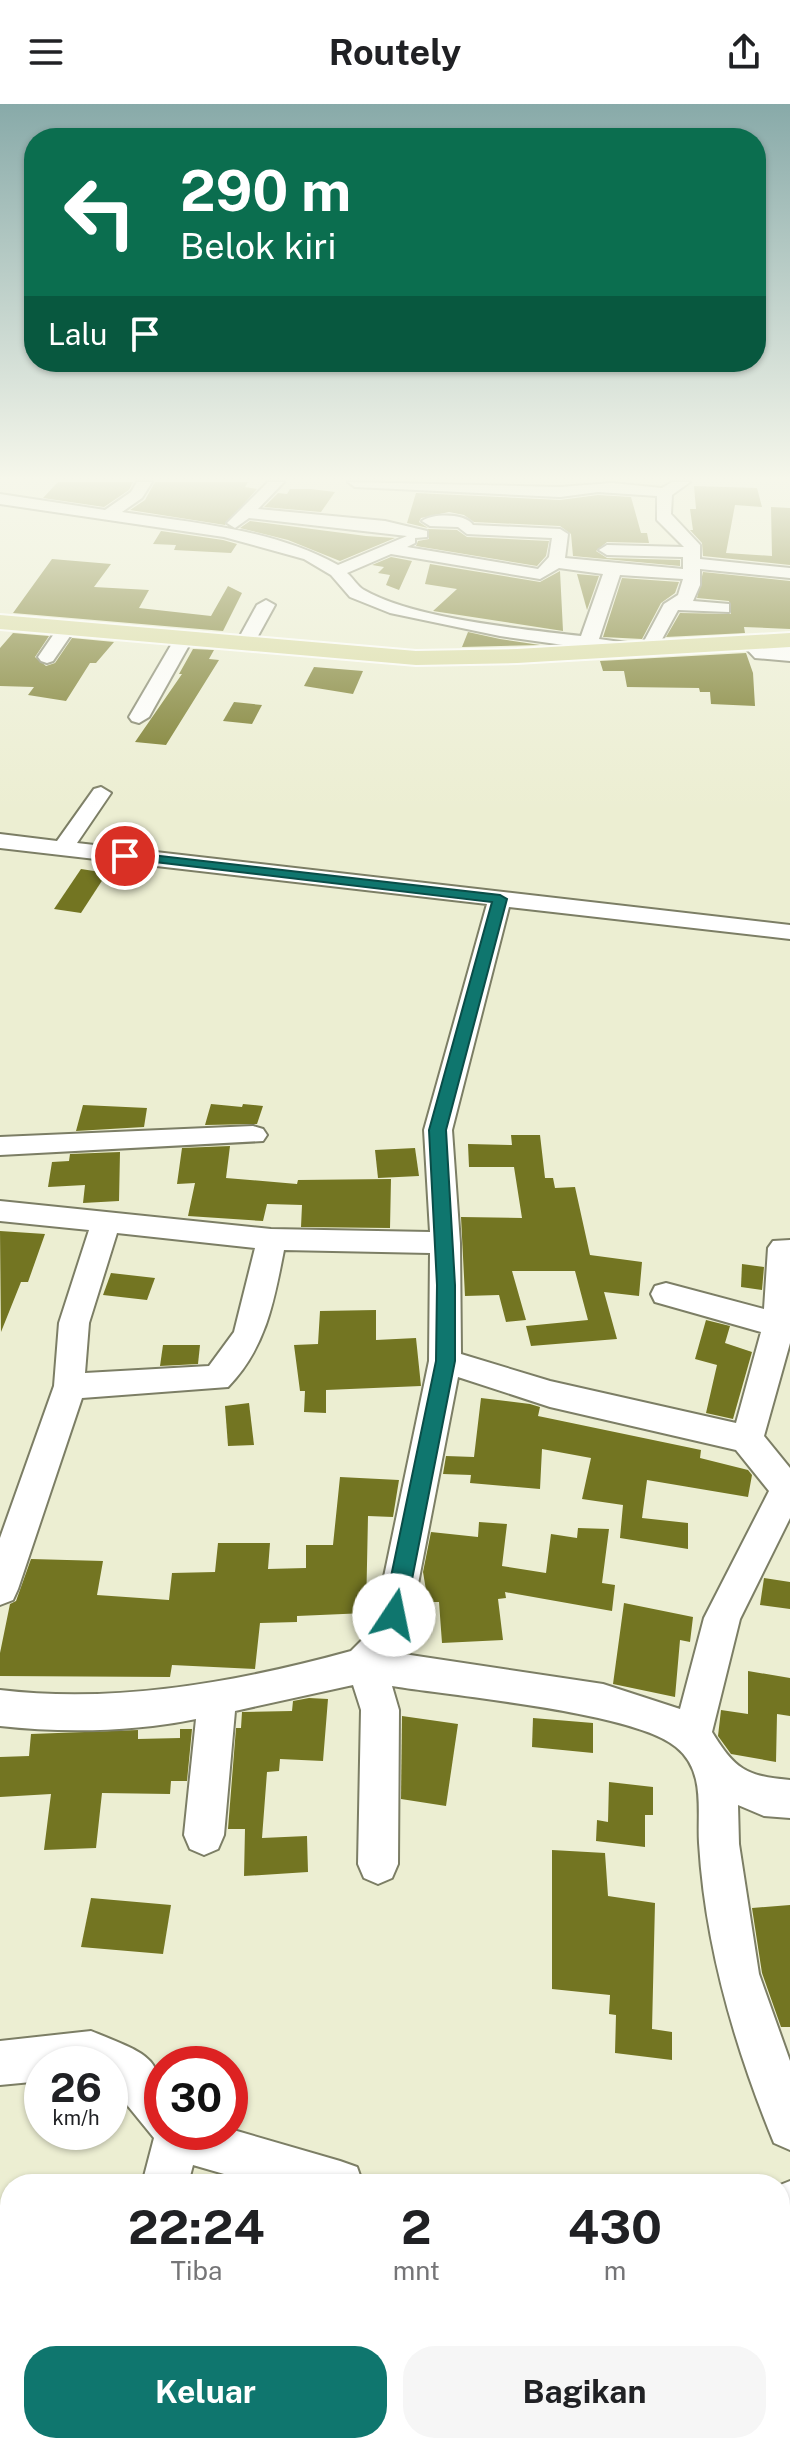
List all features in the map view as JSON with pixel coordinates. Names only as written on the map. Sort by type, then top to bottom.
[{"type":"main road","points":[[0,622],[416,658],[586,647],[643,648],[790,640]]},
{"type":"street","points":[[355,592],[396,609],[586,647],[605,592]]},
{"type":"street","points":[[643,648],[670,608],[686,598],[687,592]]},
{"type":"street","points":[[244,645],[266,605]]},
{"type":"street","points":[[676,605],[723,608]]},
{"type":"street","points":[[47,657],[66,629]]},
{"type":"street","points":[[139,717],[183,640]]},
{"type":"street","points":[[749,642],[761,654],[790,655]]},
{"type":"street","points":[[63,848],[101,793]]},
{"type":"street","points":[[0,841],[790,932]]},
{"type":"street","points":[[362,1665],[383,1643],[394,1615],[445,1361],[445,1243],[438,1130],[500,899]]},
{"type":"street","points":[[0,1146],[253,1135]]},
{"type":"street","points":[[0,1211],[271,1239],[445,1243]]},
{"type":"street","points":[[0,1589],[70,1386],[70,1343],[77,1308],[107,1222]]},
{"type":"street","points":[[70,1386],[217,1378],[240,1351],[255,1316],[271,1239]]},
{"type":"street","points":[[747,1439],[768,1380],[779,1325],[783,1248]]},
{"type":"street","points":[[666,1294],[779,1325]]},
{"type":"street","points":[[445,1361],[550,1394],[747,1439],[789,1491],[722,1618],[692,1735]]},
{"type":"street","points":[[362,1665],[376,1693],[380,1710],[378,1864]]},
{"type":"street","points":[[0,1708],[34,1712],[170,1707],[315,1678],[362,1665],[603,1701],[677,1726],[692,1735],[718,1777],[719,1844],[738,1974],[790,2127]]},
{"type":"street","points":[[204,1835],[217,1698]]},
{"type":"street","points":[[718,1777],[764,1797],[790,1799]]},
{"type":"street","points":[[0,2063],[91,2053],[128,2069],[144,2091]]},
{"type":"street","points":[[166,2174],[169,2150]]},
{"type":"street","points":[[237,2150],[310,2174]]},
{"type":"building","points":[[28,592],[148,592],[139,608],[211,616],[225,592],[242,593],[223,631],[13,613]]},
{"type":"building","points":[[454,592],[561,592],[563,631],[433,611]]},
{"type":"building","points":[[582,592],[593,592],[587,610]]},
{"type":"building","points":[[618,592],[675,592],[661,603],[642,639],[603,637]]},
{"type":"building","points":[[698,592],[790,592],[790,629],[744,627],[745,633],[666,637],[680,613],[731,614],[729,601],[697,598]]},
{"type":"building","points":[[468,632],[500,639],[540,645],[462,647]]},
{"type":"building","points":[[13,633],[49,636],[35,657],[46,666],[55,663],[72,638],[114,642],[96,663],[90,663],[66,701],[28,695],[34,687],[0,686],[0,648]]},
{"type":"building","points":[[193,649],[214,650],[209,659],[219,660],[166,745],[135,742],[182,674],[179,674]]},
{"type":"building","points":[[746,653],[753,673],[755,706],[711,704],[710,692],[700,692],[699,688],[627,687],[624,671],[603,671],[600,661]]},
{"type":"building","points":[[314,667],[363,671],[353,694],[304,686]]},
{"type":"building","points":[[234,702],[262,705],[252,724],[223,721]]},
{"type":"building","points":[[81,869],[107,873],[81,913],[54,909]]},
{"type":"building","points":[[211,1104],[263,1106],[257,1124],[205,1125]]},
{"type":"building","points":[[83,1105],[147,1108],[144,1127],[76,1131]]},
{"type":"building","points":[[511,1135],[540,1135],[545,1178],[553,1178],[555,1188],[575,1187],[590,1255],[642,1262],[639,1296],[604,1292],[617,1339],[531,1346],[526,1326],[588,1320],[575,1271],[512,1271],[526,1320],[506,1322],[499,1295],[465,1296],[461,1217],[522,1218],[514,1167],[469,1167],[468,1144],[512,1145]]},
{"type":"building","points":[[230,1146],[226,1178],[297,1184],[298,1180],[391,1179],[390,1228],[301,1227],[302,1205],[267,1204],[263,1221],[188,1216],[195,1183],[177,1184],[182,1148]]},
{"type":"building","points":[[415,1148],[419,1176],[378,1178],[375,1150]]},
{"type":"building","points":[[120,1152],[119,1201],[83,1203],[85,1185],[48,1187],[52,1162],[69,1161],[70,1154]]},
{"type":"building","points":[[0,1231],[45,1234],[28,1282],[21,1282],[1,1332]]},
{"type":"building","points":[[742,1264],[764,1267],[762,1290],[741,1287]]},
{"type":"building","points":[[111,1273],[155,1278],[147,1300],[103,1295]]},
{"type":"building","points":[[376,1310],[376,1340],[416,1338],[421,1386],[326,1390],[326,1413],[304,1412],[305,1391],[300,1391],[294,1345],[318,1344],[320,1311]]},
{"type":"building","points":[[706,1320],[730,1326],[725,1343],[752,1352],[733,1419],[706,1413],[717,1365],[695,1359]]},
{"type":"building","points":[[163,1345],[200,1345],[198,1364],[160,1366]]},
{"type":"building","points":[[481,1398],[530,1404],[540,1407],[538,1416],[701,1450],[700,1458],[748,1470],[752,1475],[748,1497],[647,1480],[642,1518],[688,1523],[688,1549],[620,1538],[623,1505],[582,1499],[591,1458],[542,1449],[540,1489],[470,1483],[471,1475],[443,1474],[446,1456],[474,1457]]},
{"type":"building","points":[[249,1403],[254,1445],[228,1446],[225,1406]]},
{"type":"building","points":[[340,1477],[399,1480],[393,1517],[368,1516],[366,1613],[297,1616],[297,1622],[260,1623],[255,1669],[172,1665],[170,1677],[0,1676],[0,1653],[10,1604],[16,1601],[31,1559],[103,1561],[97,1595],[169,1600],[172,1573],[215,1572],[218,1543],[270,1543],[268,1569],[306,1568],[306,1545],[333,1545]]},
{"type":"building","points":[[479,1522],[507,1524],[502,1566],[546,1573],[551,1534],[577,1538],[578,1528],[609,1529],[602,1583],[615,1585],[612,1611],[505,1592],[506,1598],[498,1599],[503,1640],[442,1643],[439,1602],[428,1602],[423,1572],[431,1532],[478,1537]]},
{"type":"building","points":[[764,1578],[790,1582],[790,1609],[760,1605]]},
{"type":"building","points":[[624,1603],[693,1617],[690,1642],[680,1640],[675,1697],[613,1684]]},
{"type":"building","points":[[748,1671],[790,1678],[790,1716],[777,1714],[776,1762],[731,1754],[718,1736],[721,1710],[748,1714]]},
{"type":"building","points":[[328,1699],[323,1761],[280,1759],[279,1771],[267,1772],[262,1838],[307,1836],[308,1872],[244,1876],[245,1829],[228,1829],[236,1728],[241,1728],[242,1712],[292,1711],[293,1701]]},
{"type":"building","points":[[402,1716],[458,1724],[446,1806],[401,1799]]},
{"type":"building","points":[[533,1718],[593,1723],[593,1753],[532,1747]]},
{"type":"building","points":[[180,1729],[192,1729],[187,1781],[171,1781],[170,1794],[102,1793],[96,1848],[44,1850],[51,1794],[0,1797],[0,1757],[29,1756],[31,1734],[138,1730],[138,1739],[180,1738]]},
{"type":"building","points":[[609,1782],[653,1787],[653,1815],[645,1815],[645,1847],[596,1841],[597,1820],[608,1822]]},
{"type":"building","points":[[552,1850],[605,1853],[608,1896],[655,1903],[652,2029],[672,2032],[672,2060],[615,2053],[616,2015],[609,2014],[610,1995],[552,1989]]},
{"type":"building","points":[[91,1898],[171,1905],[163,1954],[81,1947]]},
{"type":"building","points":[[790,1905],[790,2027],[781,2027],[762,1973],[752,1908]]},
{"type":"route","points":[[125,856],[500,899],[438,1130],[445,1243],[445,1361],[394,1615]]}]
